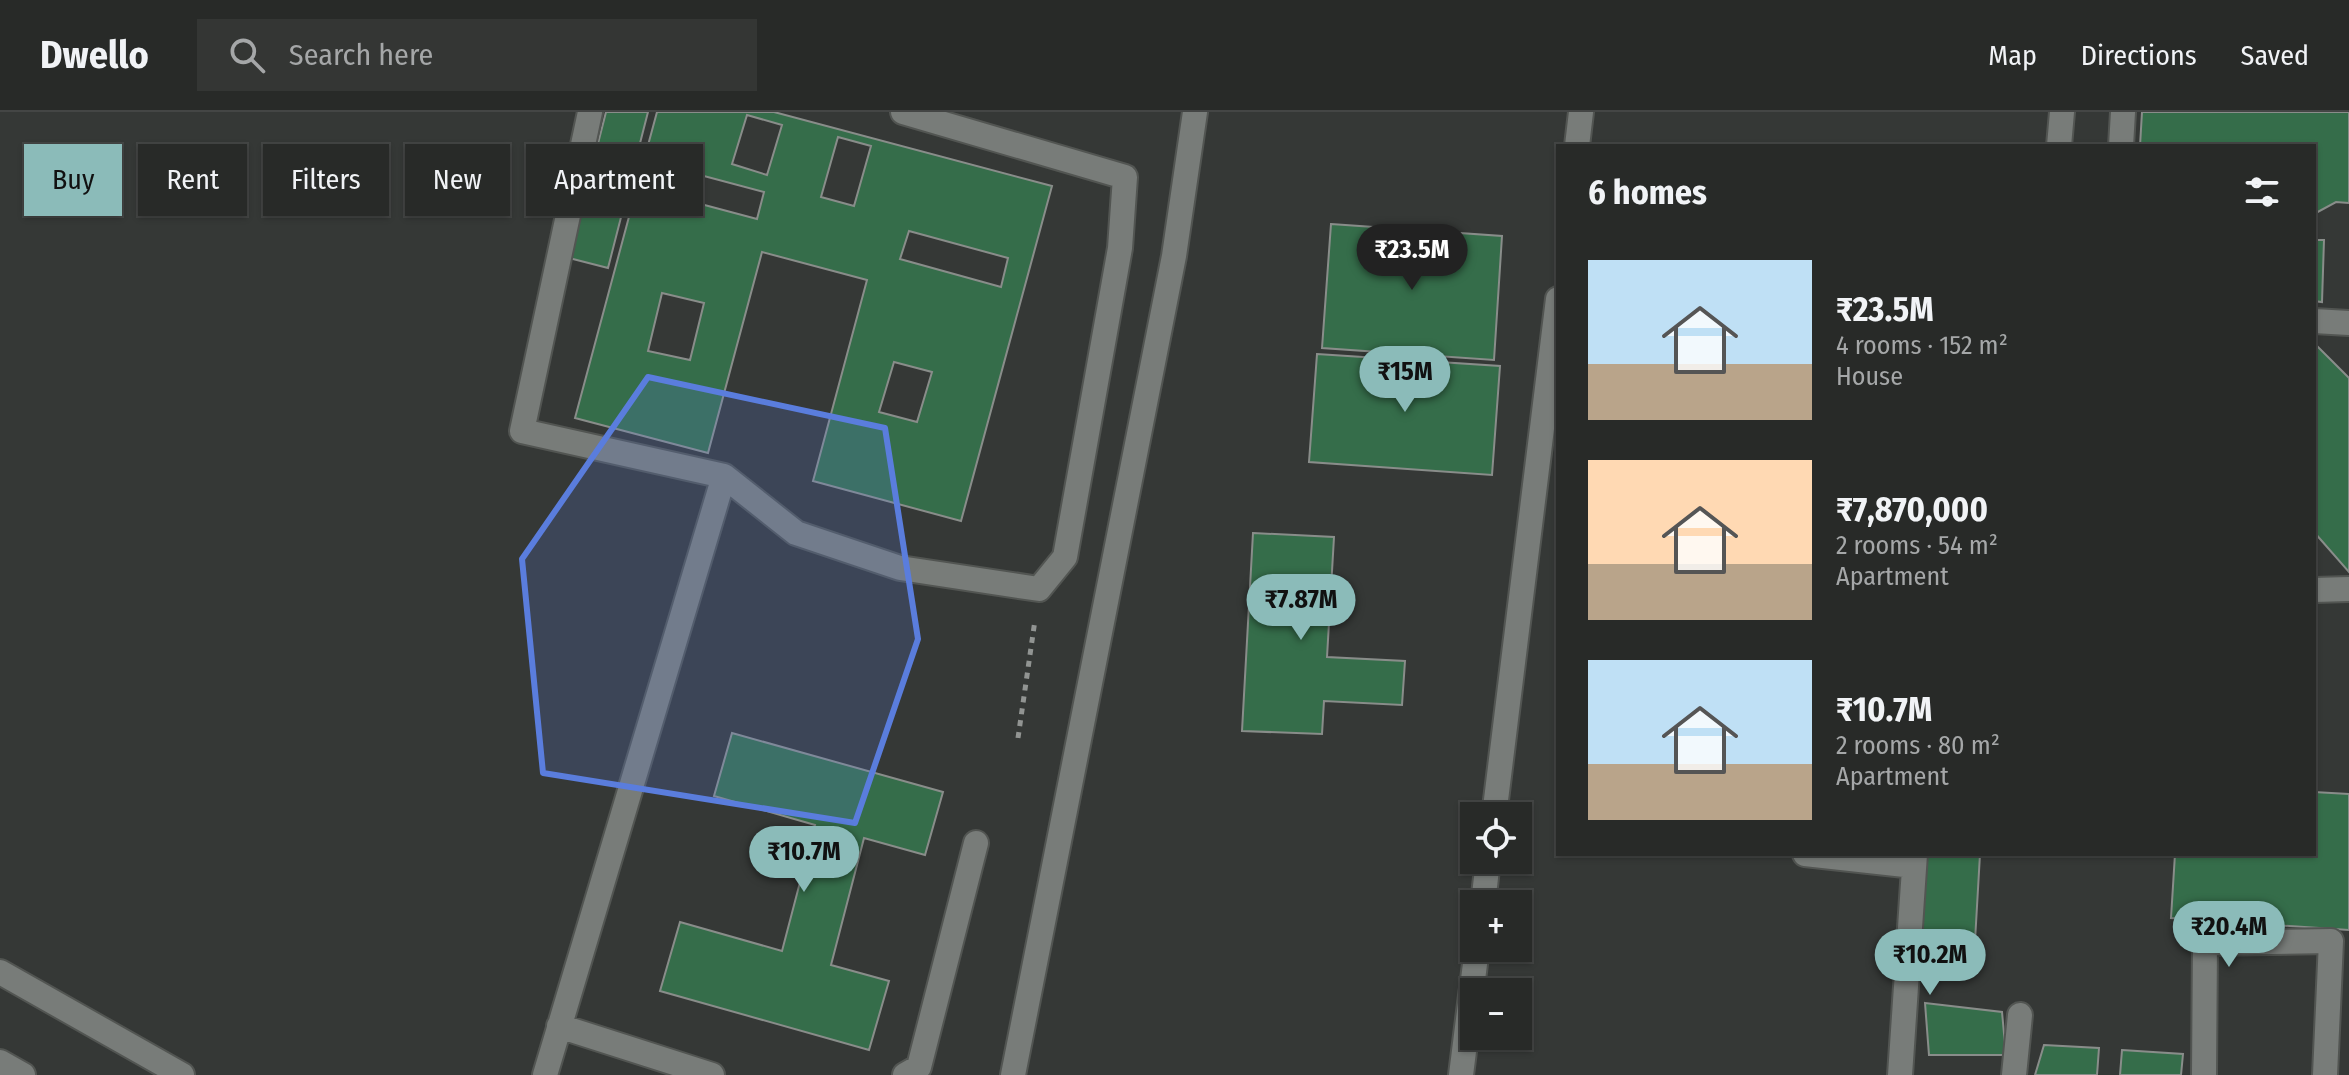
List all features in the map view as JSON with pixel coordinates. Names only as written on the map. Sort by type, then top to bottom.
[{"type":"street","points":[[590,112],[522,431],[724,476],[796,533],[900,568],[1039,589],[1065,557],[1120,248],[1125,177],[903,112]]},
{"type":"street","points":[[1013,1075],[1174,256],[1195,112]]},
{"type":"street","points":[[1577,144],[1581,112]]},
{"type":"street","points":[[2059,144],[2062,112]]},
{"type":"street","points":[[2121,144],[2123,112]]},
{"type":"street","points":[[1496,802],[1556,315]]},
{"type":"street","points":[[2316,321],[2349,323]]},
{"type":"street","points":[[545,1075],[724,476]]},
{"type":"street","points":[[2316,590],[2349,589]]},
{"type":"street","points":[[905,1075],[919,1067],[976,843]]},
{"type":"street","points":[[1841,856],[1914,860],[1900,1075]]},
{"type":"street","points":[[2204,1075],[2205,943],[2331,941],[2325,1075]]},
{"type":"street","points":[[1461,1075],[1475,962]]},
{"type":"street","points":[[0,972],[182,1075]]},
{"type":"street","points":[[2014,1075],[2020,1015]]},
{"type":"street","points":[[559,1026],[712,1075]]},
{"type":"street","points":[[0,1062],[23,1075]]},
{"type":"path","points":[[1018,738],[1039,589]]},
{"type":"highlighted area","points":[[648,377],[885,428],[918,639],[855,823],[543,773],[522,559]]},
{"type":"building","points":[[606,112],[648,112],[640,144],[598,144]]},
{"type":"building","points":[[657,112],[774,112],[1052,186],[961,521],[813,481],[867,280],[762,252],[708,453],[575,418],[629,216],[703,216],[703,205],[757,219],[764,192],[703,176],[703,144],[648,144]],"holes":[[[747,115],[782,125],[767,175],[732,164]],[[838,137],[871,146],[854,206],[821,197]],[[909,231],[1008,258],[1001,287],[900,259]],[[662,293],[704,303],[690,360],[648,351]],[[894,362],[932,372],[917,422],[879,412]]]},
{"type":"building","points":[[2142,112],[2349,112],[2349,203],[2336,202],[2316,213],[2316,144],[2140,144]]},
{"type":"building","points":[[580,216],[621,216],[608,268],[569,258]]},
{"type":"building","points":[[1331,224],[1502,236],[1494,360],[1322,348]]},
{"type":"building","points":[[2316,240],[2324,240],[2322,302],[2316,301]]},
{"type":"building","points":[[2316,345],[2349,378],[2349,572],[2316,534]]},
{"type":"building","points":[[1317,354],[1500,366],[1492,475],[1309,462]]},
{"type":"building","points":[[1253,533],[1334,537],[1327,657],[1405,661],[1402,705],[1324,701],[1322,734],[1242,731]]},
{"type":"building","points":[[732,733],[943,792],[925,855],[864,838],[831,965],[889,981],[869,1050],[660,991],[680,922],[782,951],[815,825],[714,796]]},
{"type":"building","points":[[2316,792],[2349,794],[2349,930],[2171,918],[2175,856],[2316,856]]},
{"type":"building","points":[[1923,856],[1980,856],[1975,941],[1917,937]]},
{"type":"building","points":[[1925,1003],[2002,1012],[2006,1055],[1929,1055]]},
{"type":"building","points":[[2044,1045],[2099,1048],[2097,1075],[2035,1075]]},
{"type":"building","points":[[2122,1050],[2183,1054],[2181,1075],[2120,1075]]}]
